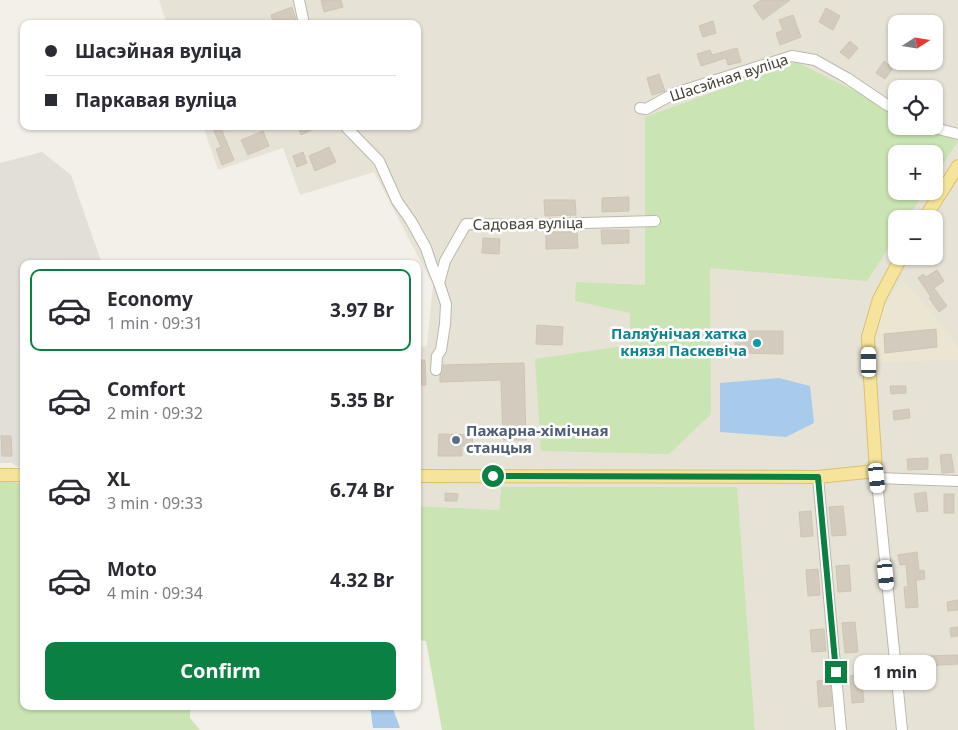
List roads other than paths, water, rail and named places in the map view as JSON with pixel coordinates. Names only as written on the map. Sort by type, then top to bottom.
[{"type":"main road","points":[[930,210],[958,166]]},
{"type":"main road","points":[[421,476],[818,477],[877,474],[868,337],[880,299],[897,265]]},
{"type":"main road","points":[[1,475],[20,475]]},
{"type":"street","points":[[299,0],[303,20]]},
{"type":"street","name":"Шасэйная вуліца","points":[[640,108],[646,109],[675,93],[792,56],[814,60],[847,78],[888,106]]},
{"type":"street","points":[[349,130],[379,161],[397,200],[412,221],[426,248],[439,283],[446,304],[445,324],[437,356],[436,370]]},
{"type":"street","points":[[943,130],[958,134]]},
{"type":"street","name":"Садовая вуліца","points":[[439,283],[445,261],[466,224],[514,225],[655,222]]},
{"type":"street","points":[[902,730],[877,474],[958,481]]},
{"type":"street","points":[[818,477],[841,730]]},
{"type":"water","points":[[779,378],[810,386],[814,423],[786,437],[720,432],[720,383]]},
{"type":"water","points":[[371,710],[393,710],[400,728],[373,728]]},
{"type":"place","name":"Паляўнічая хатка князя Паскевіча","points":[[757,343]]},
{"type":"place","name":"Пажарна-хімічная станцыя","points":[[456,440]]}]
